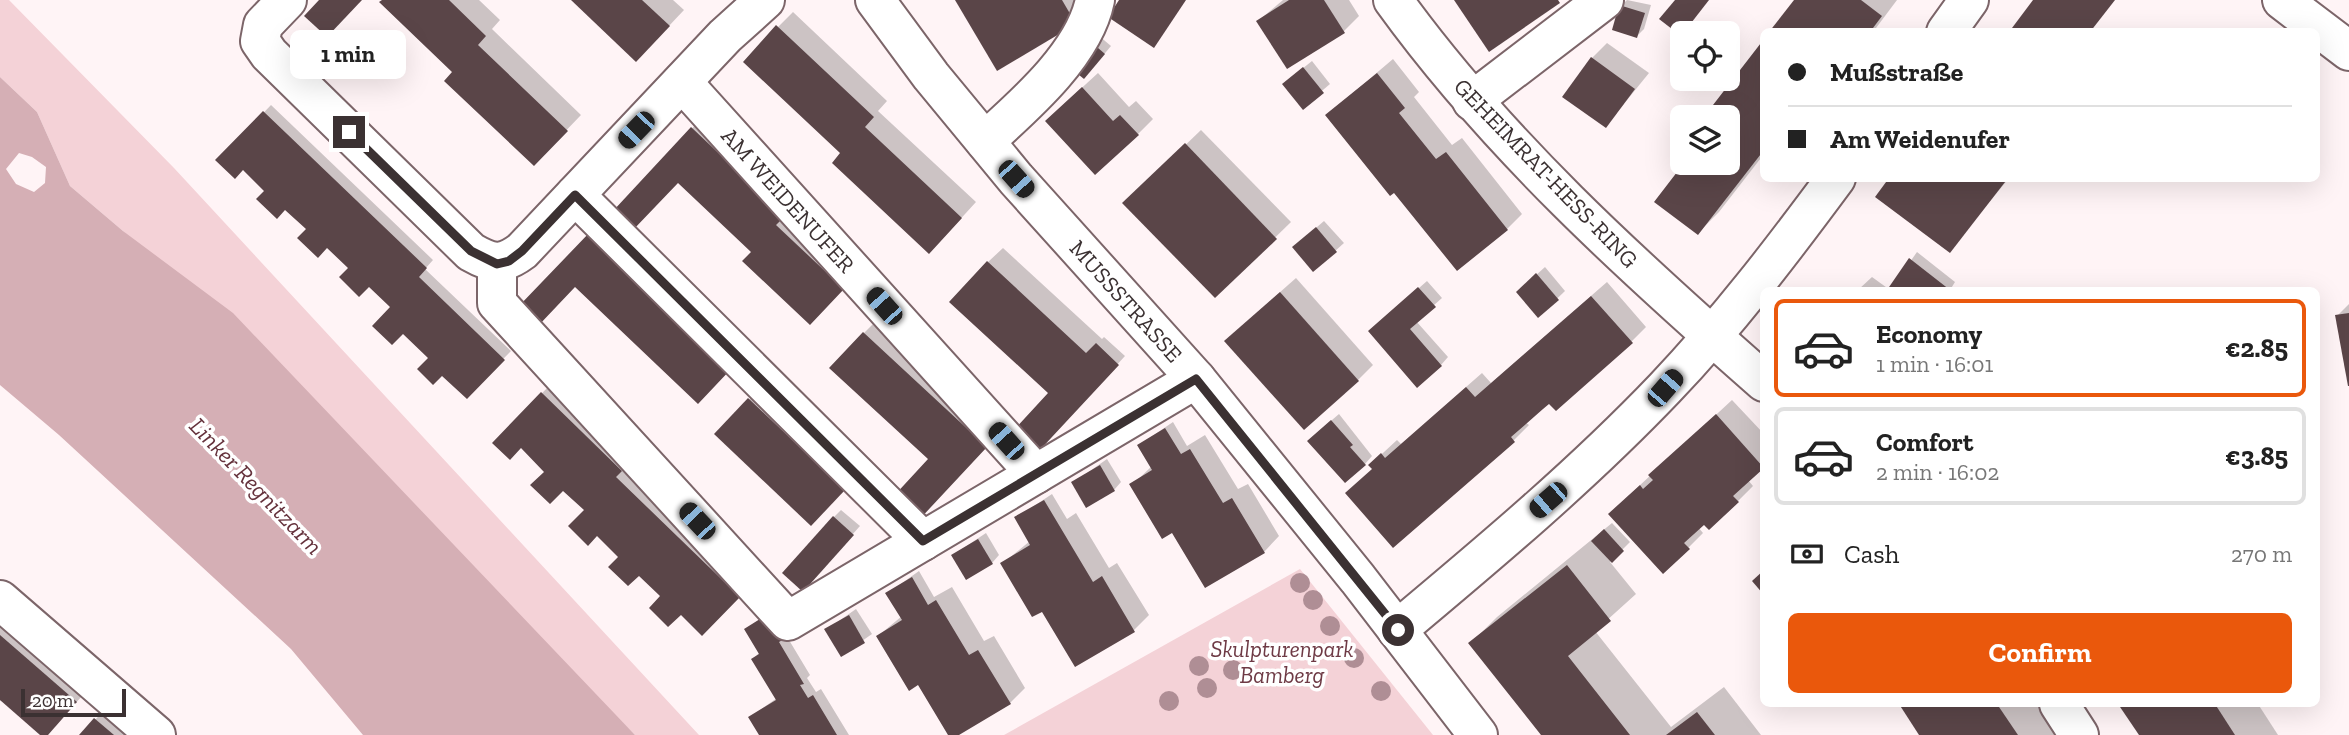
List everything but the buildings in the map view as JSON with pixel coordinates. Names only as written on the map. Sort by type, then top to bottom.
[{"type":"street","points":[[287,0],[263,25],[260,41],[269,54],[471,251],[497,264],[509,261],[522,251],[682,82],[765,0]]},
{"type":"street","name":"MUSSSTRASSE","points":[[875,0],[985,141],[1196,379],[1398,630],[1478,735]]},
{"type":"street","points":[[985,141],[1027,104],[1085,34],[1095,0]]},
{"type":"street","name":"GEHEIMRAT-HESS-RING","points":[[1393,0],[1472,101],[1577,212],[1760,378]]},
{"type":"street","points":[[1472,101],[1604,0]]},
{"type":"street","points":[[1949,28],[1969,0]]},
{"type":"street","points":[[2282,0],[2319,28]]},
{"type":"street","points":[[2320,29],[2349,51]]},
{"type":"street","name":"AM WEIDENUFER","points":[[682,82],[1036,474]]},
{"type":"street","points":[[1398,630],[1567,484],[1665,388],[1769,268],[1833,182]]},
{"type":"street","points":[[575,195],[923,541]]},
{"type":"street","points":[[497,264],[497,303],[788,621],[1196,379]]},
{"type":"street","points":[[0,600],[156,735]]},
{"type":"street","points":[[2061,707],[2079,735]]},
{"type":"green space","points":[[0,0],[9,0],[174,168],[699,735],[635,735],[123,231],[70,186],[37,112],[0,77]]},
{"type":"green space","name":"Skulpturenpark Bamberg","points":[[1300,569],[1433,735],[1004,735]]},
{"type":"water","name":"Linker Regnitzarm","points":[[0,77],[37,112],[70,186],[123,231],[233,313],[635,735],[363,735],[291,649],[59,435],[0,385]],"holes":[[[19,153],[32,157],[46,167],[45,183],[34,192],[16,184],[6,169]]]},
{"type":"route","points":[[349,132],[471,251],[484,260],[497,264],[509,261],[522,251],[575,195],[923,541],[1196,379],[1398,630]]}]
